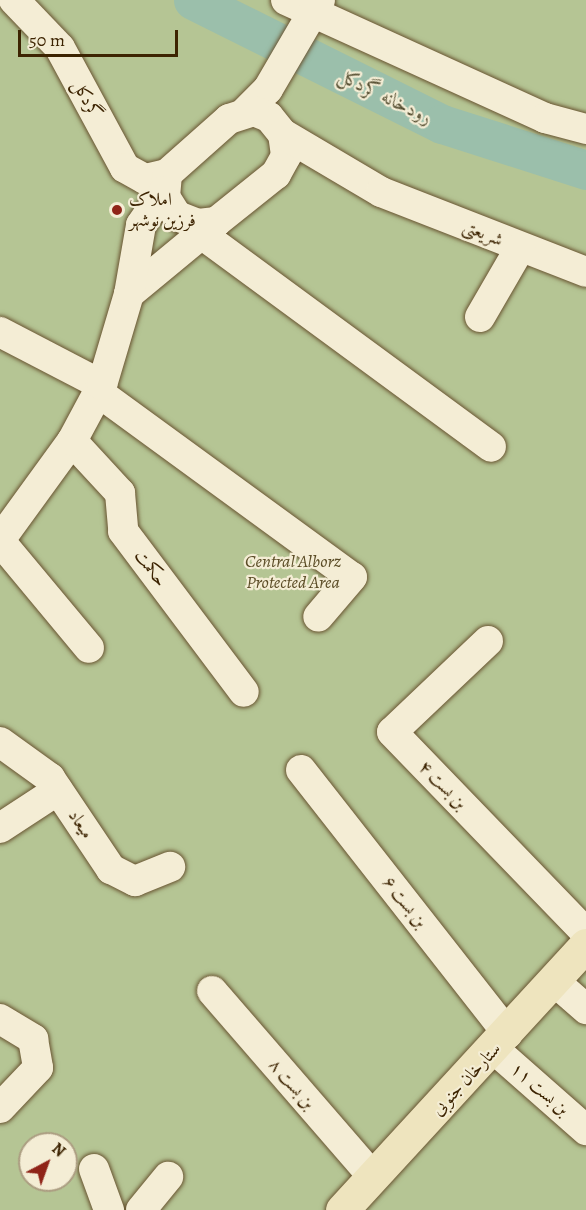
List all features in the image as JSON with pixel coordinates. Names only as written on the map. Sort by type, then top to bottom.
[{"type":"main road","name":"ستارخان جنوبی","points":[[342,1210],[501,1041],[586,945]]},
{"type":"street","name":"گردکل","points":[[14,0],[60,48],[125,168],[145,179],[166,183]]},
{"type":"street","points":[[286,0],[310,22],[545,118],[586,129]]},
{"type":"street","points":[[129,294],[208,227],[276,174],[286,156],[277,110],[310,22]]},
{"type":"street","points":[[89,648],[0,540],[72,441],[100,389],[129,294],[141,225],[166,183],[229,119],[246,111],[277,110],[381,192]]},
{"type":"street","points":[[276,174],[295,169],[351,191],[381,192]]},
{"type":"street","points":[[166,183],[177,216],[208,227],[490,447]]},
{"type":"street","name":"شریعتی","points":[[381,192],[586,272]]},
{"type":"street","points":[[480,317],[520,248]]},
{"type":"street","points":[[0,332],[100,389],[352,577],[318,617]]},
{"type":"street","name":"حکمت","points":[[72,441],[120,493],[123,531],[244,692]]},
{"type":"street","name":"بن بست ۴","points":[[488,640],[392,732],[586,933]]},
{"type":"street","name":"میعاد","points":[[0,742],[50,778],[111,869],[135,880],[170,867]]},
{"type":"street","name":"بن بست ۶","points":[[301,770],[501,1041]]},
{"type":"street","points":[[0,828],[58,790]]},
{"type":"street","points":[[554,981],[586,1009]]},
{"type":"street","name":"بن بست ۸","points":[[212,991],[373,1177]]},
{"type":"street","points":[[0,1019],[33,1039],[38,1068],[0,1108]]},
{"type":"street","name":"بن بست ۱۱","points":[[501,1041],[586,1130]]},
{"type":"street","points":[[94,1169],[109,1210]]},
{"type":"street","points":[[141,1210],[168,1178]]},
{"type":"green space","name":"Central Alborz Protected Area","points":[[0,0],[586,0],[586,1210],[0,1210]]},
{"type":"waterway","name":"رودخانه گردکل","points":[[193,0],[442,124],[586,170]]},
{"type":"place","name":"املاک فرزین نوشهر","points":[[117,210]]}]
